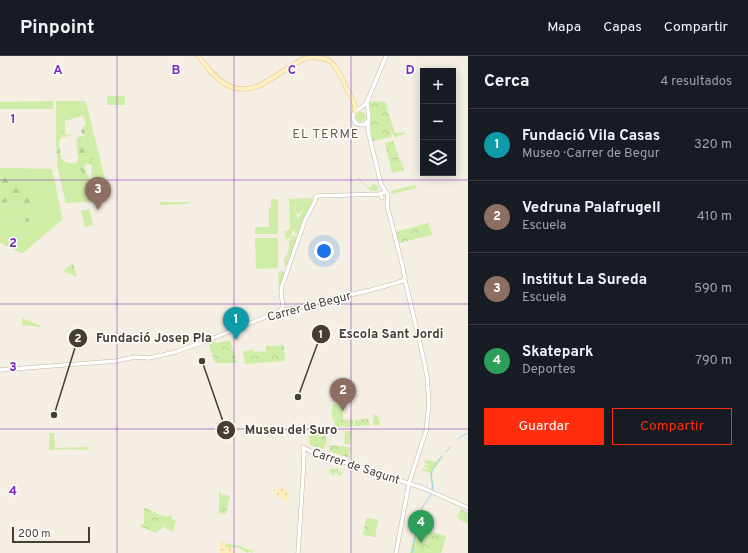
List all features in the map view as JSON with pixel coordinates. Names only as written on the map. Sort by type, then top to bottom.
[{"type":"main road","points":[[199,56],[222,81],[228,85],[244,88],[261,84],[296,62],[311,56]]},
{"type":"main road","points":[[199,56],[209,70],[219,80],[229,86],[244,90],[261,85],[306,58],[316,57],[324,59],[332,63],[338,70],[354,103],[355,112]]},
{"type":"main road","points":[[319,56],[328,59],[337,67],[356,105],[360,109]]},
{"type":"street","points":[[368,121],[364,125],[358,125],[354,121],[353,116],[355,112],[367,102],[386,56]]},
{"type":"street","points":[[367,102],[369,115],[368,131],[383,196],[387,205],[404,268],[403,271],[424,360],[429,404],[428,425],[409,483],[396,553]]},
{"type":"street","points":[[360,109],[368,112]]},
{"type":"street","points":[[364,125],[368,131]]},
{"type":"street","points":[[278,312],[283,307],[282,286],[305,220],[316,196],[383,196],[386,199],[388,197],[387,205]]},
{"type":"street","name":"Carrer de Begur","points":[[0,370],[116,361],[135,357],[154,357],[193,346],[278,312],[405,280]]},
{"type":"street","name":"Carrer de Sagunt","points":[[298,553],[304,474],[303,447],[310,452],[409,483],[468,508]]},
{"type":"green space","points":[[107,96],[125,96],[125,105],[107,105]]},
{"type":"green space","points":[[54,101],[53,109],[0,109],[0,102]]},
{"type":"green space","points":[[56,101],[86,102],[109,195],[108,197],[98,197],[92,178],[94,163],[91,162],[88,155],[86,155],[83,143],[84,139],[87,138],[87,131],[92,131],[89,128],[89,125],[86,124],[84,117],[82,116],[65,121],[65,134],[63,132],[57,134],[56,136]]},
{"type":"green space","points":[[372,101],[386,102],[385,108],[395,133],[405,132],[405,134],[394,137],[388,121],[369,105]]},
{"type":"green space","points":[[369,102],[386,102],[392,137],[372,141]]},
{"type":"green space","points":[[359,112],[363,112],[365,113],[365,121],[359,122],[356,119],[356,115]]},
{"type":"green space","points":[[86,124],[89,125],[92,134],[87,131],[86,133],[89,137],[83,141],[86,155],[91,154],[94,159],[91,160],[91,162],[94,163],[93,179],[91,176],[92,166],[90,164],[86,164],[86,166],[84,166],[87,175],[75,167],[62,167],[56,152],[57,134],[63,132],[66,135],[69,135],[69,133],[71,134],[70,136],[60,139],[59,147],[63,161],[77,163],[77,138],[84,136],[81,131]]},
{"type":"green space","points":[[393,141],[404,170],[392,173],[385,143]]},
{"type":"green space","points":[[57,153],[59,162],[68,167],[77,167],[88,175],[96,197],[100,201],[66,203],[57,166]]},
{"type":"green space","points":[[0,168],[11,168],[30,194],[29,222],[19,220],[19,201],[0,203]]},
{"type":"green space","points":[[11,168],[52,169],[62,217],[62,220],[23,253],[0,242],[0,203],[19,201],[19,220],[29,222],[15,174]]},
{"type":"green space","points":[[358,177],[369,188],[374,183],[378,187],[378,190],[371,191],[357,178]]},
{"type":"green space","points":[[415,185],[416,188],[392,194],[391,191]]},
{"type":"green space","points":[[312,198],[313,200],[303,220],[299,233],[296,235],[294,231],[296,223],[290,238],[286,239],[284,231],[290,230],[289,199]],"holes":[[[298,202],[301,202],[303,203],[304,207],[296,223],[298,218],[294,207]]]},
{"type":"green space","points":[[271,199],[278,199],[278,234],[255,234],[255,227],[269,227],[269,207],[271,207]]},
{"type":"green space","points":[[160,202],[190,202],[190,203],[160,205]]},
{"type":"green space","points":[[298,202],[302,202],[304,205],[302,211],[297,214],[295,208]]},
{"type":"green space","points":[[89,209],[93,225],[85,227],[81,211]]},
{"type":"green space","points":[[428,223],[432,235],[399,243],[396,232]]},
{"type":"green space","points":[[292,236],[297,238],[285,268],[284,259],[288,253],[289,242]]},
{"type":"green space","points":[[255,238],[278,238],[278,268],[256,269]]},
{"type":"green space","points":[[73,263],[77,277],[63,271]]},
{"type":"green space","points":[[280,271],[285,273],[279,292],[278,275]]},
{"type":"green space","points":[[22,318],[41,326],[41,327],[22,325]]},
{"type":"green space","points":[[230,340],[237,363],[215,363],[208,342],[214,341],[217,343]]},
{"type":"green space","points":[[266,345],[284,345],[285,361],[245,364],[243,352],[253,349],[254,352],[267,351]]},
{"type":"green space","points":[[343,402],[343,419],[332,419],[332,405]]},
{"type":"green space","points":[[373,414],[379,418],[379,425],[373,425]]},
{"type":"green space","points":[[334,419],[343,419],[342,427],[335,427]]},
{"type":"green space","points":[[353,419],[353,426],[343,427],[343,420]]},
{"type":"green space","points":[[369,419],[369,425],[355,426],[355,420]]},
{"type":"green space","points":[[345,431],[352,431],[350,444],[344,444]]},
{"type":"green space","points":[[49,433],[54,433],[55,448],[88,447],[89,450],[49,450]]},
{"type":"green space","points":[[325,433],[327,442],[323,449],[310,445],[309,436]]},
{"type":"green space","points":[[329,445],[349,447],[350,458],[329,451]]},
{"type":"green space","points":[[442,456],[432,474],[434,490],[432,489],[430,473],[422,470],[423,468],[427,470],[428,468],[424,467],[425,465],[428,465],[425,463],[425,460],[436,462]]},
{"type":"green space","points":[[332,468],[335,470],[338,468],[339,471],[343,472],[341,476],[335,473],[334,476],[332,475],[332,472],[329,474],[330,469]]},
{"type":"green space","points":[[219,492],[230,496],[226,514],[219,513]]},
{"type":"green space","points":[[144,508],[162,516],[170,516],[172,513],[171,520],[155,533],[140,526],[141,524],[144,524]]},
{"type":"green space","points":[[461,509],[468,513],[468,524],[457,518]]},
{"type":"green space","points":[[419,514],[421,514],[413,553],[410,553]]},
{"type":"green space","points":[[366,518],[378,520],[375,537],[363,535]]},
{"type":"green space","points":[[171,519],[176,520],[173,532],[163,527]]},
{"type":"green space","points":[[422,529],[446,536],[441,553],[413,553],[417,535]]},
{"type":"green space","points":[[226,543],[253,551],[252,553],[249,551],[248,553],[232,546],[230,549],[225,546]]},
{"type":"sand","points":[[280,488],[288,493],[289,497],[287,501],[272,492]]},
{"type":"sand","points":[[220,542],[226,543],[225,546],[236,553],[220,553]]},
{"type":"waterway","points":[[458,439],[468,433]]},
{"type":"waterway","points":[[446,452],[450,447]]},
{"type":"waterway","points":[[433,490],[431,473],[442,456]]},
{"type":"waterway","points":[[421,511],[432,493]]},
{"type":"waterway","points":[[412,553],[420,515]]},
{"type":"place","name":"Institut La Sureda","points":[[98,210]]},
{"type":"place","name":"Fundació Vila Casas","points":[[236,340]]},
{"type":"place","name":"Museu del Suro","points":[[202,361]]},
{"type":"place","name":"Escola Sant Jordi","points":[[298,397]]},
{"type":"place","name":"Vedruna Palafrugell","points":[[343,411]]},
{"type":"place","name":"Fundació Josep Pla","points":[[54,415]]},
{"type":"place","name":"Skatepark","points":[[421,543]]},
{"type":"district","name":"EL TERME","points":[[326,133]]}]
